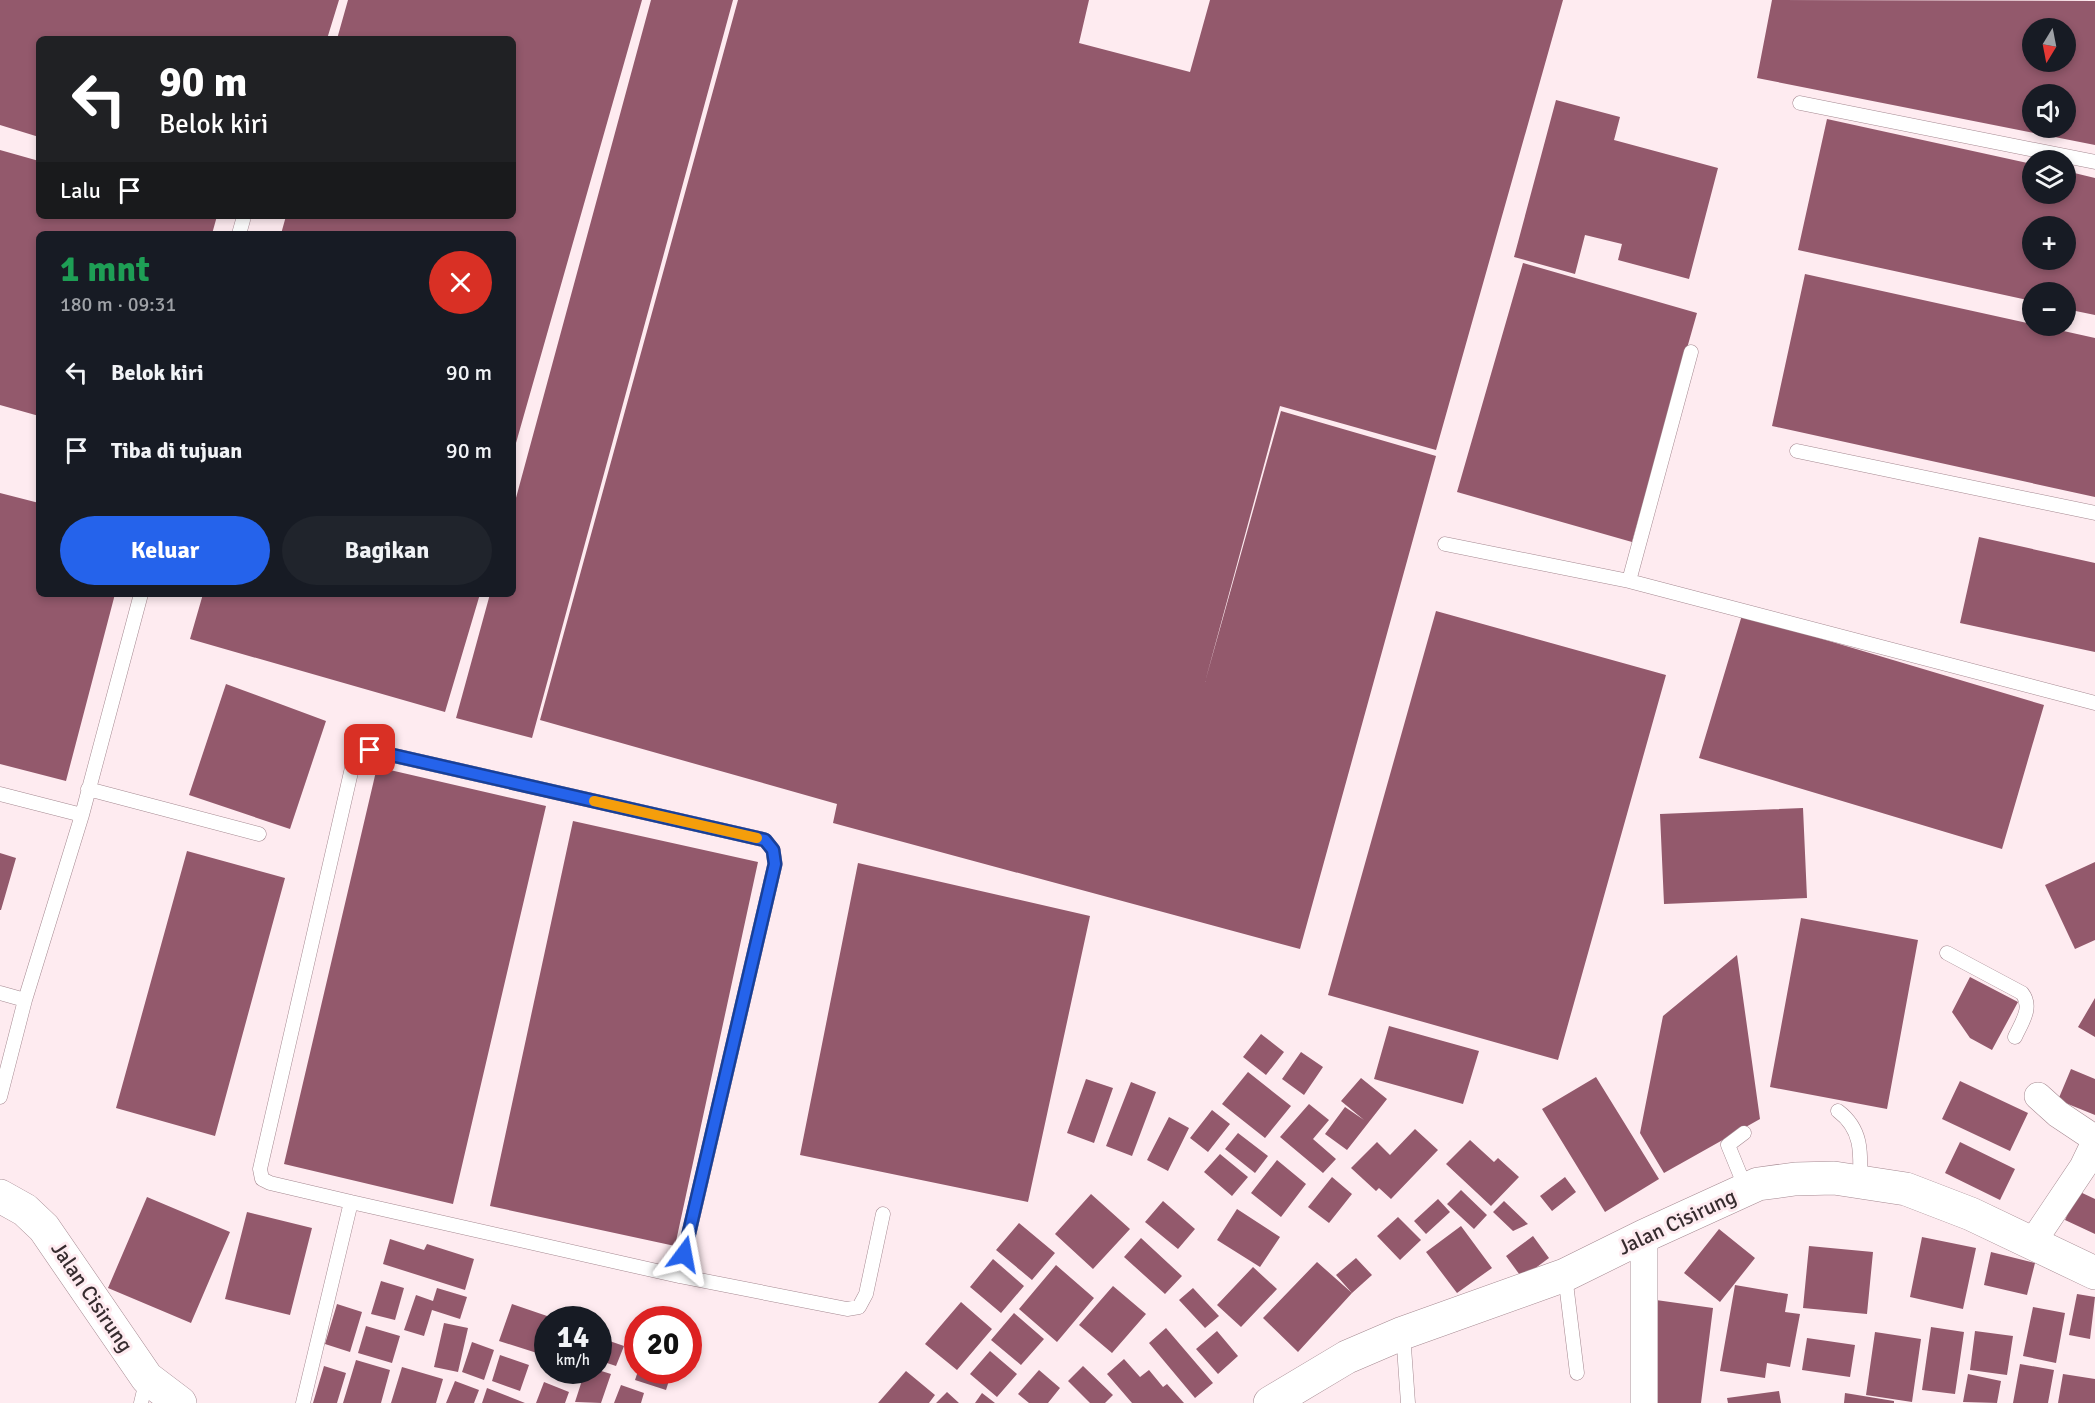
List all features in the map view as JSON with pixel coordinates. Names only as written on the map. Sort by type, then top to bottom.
[{"type":"main road","name":"Jalan Cisirung","points":[[1270,1403],[1347,1357],[1403,1333],[1565,1275],[1758,1184],[1795,1179],[1860,1181],[1906,1189],[1971,1214],[2095,1273]]},
{"type":"main road","name":"Jalan Cisirung","points":[[0,1196],[25,1210],[44,1227],[144,1391],[180,1403]]},
{"type":"street","points":[[2032,1244],[2083,1167],[2095,1142],[2094,1138],[2058,1114],[2037,1096]]},
{"type":"street","points":[[1644,1236],[1644,1403]]},
{"type":"lane","points":[[1800,103],[2095,162]]},
{"type":"lane","points":[[240,231],[243,220]]},
{"type":"lane","points":[[1629,581],[1691,352]]},
{"type":"lane","points":[[1797,451],[2095,513]]},
{"type":"lane","points":[[1445,544],[1629,581],[2095,703]]},
{"type":"lane","points":[[0,1097],[26,1000],[82,815],[140,597]]},
{"type":"lane","points":[[679,1276],[775,864],[773,850],[765,840],[370,750],[360,753],[354,759],[260,1169],[262,1179],[270,1183],[351,1202],[679,1276],[848,1309],[859,1306],[866,1294],[884,1214]]},
{"type":"lane","points":[[88,789],[259,834]]},
{"type":"lane","points":[[0,794],[82,815]]},
{"type":"lane","points":[[1947,954],[2022,993],[2028,1009],[2015,1037]]},
{"type":"lane","points":[[0,993],[26,1000]]},
{"type":"lane","points":[[1838,1110],[1851,1121],[1862,1147],[1860,1181]]},
{"type":"lane","points":[[1744,1133],[1728,1145],[1746,1190]]},
{"type":"lane","points":[[303,1403],[351,1202]]},
{"type":"lane","points":[[1565,1275],[1576,1373]]},
{"type":"lane","points":[[1403,1333],[1408,1403]]},
{"type":"building","points":[[0,0],[339,0],[328,36],[36,36],[36,136],[0,125]]},
{"type":"building","points":[[348,0],[642,0],[516,443],[516,231],[282,231],[285,219],[516,219],[516,36],[338,36]]},
{"type":"building","points":[[651,0],[733,0],[532,738],[456,718],[489,597],[516,597],[516,498]]},
{"type":"building","points":[[738,0],[1089,0],[1079,43],[1190,72],[1210,0],[1563,0],[1436,450],[1280,406],[1205,682],[1281,411],[1436,456],[1300,949],[833,823],[837,804],[540,720]]},
{"type":"building","points":[[1772,0],[2095,1],[2095,145],[2060,138],[2076,138],[2076,84],[2022,84],[2022,131],[1757,78]]},
{"type":"building","points":[[1556,100],[1620,117],[1614,140],[1718,168],[1689,279],[1618,260],[1622,244],[1585,235],[1575,274],[1514,257]]},
{"type":"building","points":[[1827,119],[2022,162],[2022,204],[2076,204],[2076,173],[2095,178],[2095,315],[2076,311],[2076,282],[2022,282],[2022,299],[1798,250]]},
{"type":"building","points":[[0,150],[36,160],[36,219],[216,219],[213,231],[36,231],[36,415],[0,405]]},
{"type":"building","points":[[1523,263],[1697,313],[1632,542],[1457,492]]},
{"type":"building","points":[[1805,274],[2022,322],[2022,336],[2076,336],[2076,334],[2095,338],[2095,497],[1772,426]]},
{"type":"building","points":[[0,493],[36,502],[36,597],[114,597],[66,781],[0,764]]},
{"type":"building","points":[[1979,537],[2095,563],[2095,652],[1960,623]]},
{"type":"building","points":[[202,597],[479,597],[445,712],[190,639]]},
{"type":"building","points":[[1436,611],[1666,675],[1558,1060],[1328,995]]},
{"type":"building","points":[[1742,615],[2044,705],[2002,849],[1699,758]]},
{"type":"building","points":[[226,684],[326,721],[290,829],[189,795]]},
{"type":"building","points":[[377,767],[546,806],[453,1204],[284,1164]]},
{"type":"building","points":[[1803,808],[1807,898],[1664,904],[1660,814]]},
{"type":"building","points":[[573,821],[758,862],[675,1246],[490,1206]]},
{"type":"building","points":[[187,851],[285,878],[215,1136],[116,1108]]},
{"type":"building","points":[[0,853],[16,858],[1,910],[0,910]]},
{"type":"building","points":[[2095,862],[2095,940],[2075,949],[2045,885]]},
{"type":"building","points":[[858,863],[1090,916],[1028,1202],[800,1155]]},
{"type":"building","points":[[1801,918],[1918,940],[1887,1109],[1770,1087]]},
{"type":"building","points":[[1737,955],[1760,1119],[1664,1173],[1640,1133],[1663,1016]]},
{"type":"building","points":[[1970,977],[2018,1002],[1992,1050],[1970,1038],[1952,1012]]},
{"type":"building","points":[[2095,998],[2095,1037],[2078,1027]]},
{"type":"building","points":[[1389,1026],[1479,1051],[1463,1104],[1374,1079]]},
{"type":"building","points":[[1261,1034],[1284,1052],[1266,1075],[1243,1057]]},
{"type":"building","points":[[1301,1052],[1323,1067],[1304,1095],[1282,1079]]},
{"type":"building","points":[[2071,1069],[2095,1079],[2095,1115],[2058,1100]]},
{"type":"building","points":[[1248,1072],[1291,1106],[1265,1138],[1222,1104]]},
{"type":"building","points":[[1596,1077],[1659,1179],[1605,1212],[1542,1109]]},
{"type":"building","points":[[1361,1078],[1387,1099],[1347,1150],[1325,1134],[1345,1107],[1364,1120],[1341,1101]]},
{"type":"building","points":[[1086,1079],[1113,1088],[1094,1143],[1067,1133]]},
{"type":"building","points":[[1960,1081],[2028,1113],[2010,1151],[1942,1119]]},
{"type":"building","points":[[1131,1082],[1156,1092],[1132,1156],[1106,1146]]},
{"type":"building","points":[[1309,1104],[1329,1120],[1313,1139],[1336,1159],[1323,1173],[1280,1137]]},
{"type":"building","points":[[1212,1110],[1230,1124],[1208,1152],[1190,1138]]},
{"type":"building","points":[[1169,1117],[1189,1128],[1168,1171],[1147,1160]]},
{"type":"building","points":[[1415,1129],[1438,1150],[1391,1199],[1379,1188],[1376,1191],[1351,1168],[1377,1142],[1390,1155]]},
{"type":"building","points":[[1238,1133],[1268,1156],[1255,1173],[1225,1149]]},
{"type":"building","points":[[1470,1140],[1494,1162],[1498,1158],[1519,1177],[1491,1206],[1446,1164]]},
{"type":"building","points":[[1960,1142],[2015,1169],[2000,1200],[1945,1173]]},
{"type":"building","points":[[1220,1154],[1248,1177],[1232,1196],[1204,1172]]},
{"type":"building","points":[[1277,1160],[1306,1184],[1281,1217],[1251,1193]]},
{"type":"building","points":[[1332,1177],[1352,1194],[1329,1223],[1308,1207]]},
{"type":"building","points":[[1565,1177],[1576,1192],[1552,1211],[1540,1196]]},
{"type":"building","points":[[1461,1190],[1487,1215],[1474,1229],[1447,1204]]},
{"type":"building","points":[[2078,1191],[2095,1199],[2095,1234],[2065,1220]]},
{"type":"building","points":[[1091,1194],[1130,1229],[1093,1269],[1055,1234]]},
{"type":"building","points":[[147,1197],[230,1232],[191,1323],[108,1288]]},
{"type":"building","points":[[1438,1199],[1450,1212],[1426,1234],[1414,1221]]},
{"type":"building","points":[[1163,1201],[1195,1229],[1178,1249],[1145,1222]]},
{"type":"building","points":[[1504,1201],[1528,1224],[1513,1231],[1493,1212]]},
{"type":"building","points":[[1237,1209],[1280,1237],[1260,1267],[1217,1240]]},
{"type":"building","points":[[247,1212],[312,1228],[290,1315],[225,1299]]},
{"type":"building","points":[[1398,1217],[1421,1240],[1400,1260],[1377,1236]]},
{"type":"building","points":[[1019,1223],[1055,1253],[1032,1280],[996,1250]]},
{"type":"building","points":[[1461,1226],[1492,1268],[1457,1293],[1426,1252]]},
{"type":"building","points":[[1719,1229],[1755,1258],[1720,1302],[1684,1273]]},
{"type":"building","points":[[1533,1236],[1549,1258],[1522,1278],[1506,1256]]},
{"type":"building","points":[[1922,1237],[1976,1248],[1963,1309],[1910,1297]]},
{"type":"building","points":[[1141,1238],[1182,1276],[1165,1294],[1124,1257]]},
{"type":"building","points":[[390,1239],[424,1250],[427,1244],[474,1259],[465,1290],[383,1264]]},
{"type":"building","points":[[1809,1246],[1873,1252],[1867,1314],[1803,1308]]},
{"type":"building","points":[[1991,1252],[2035,1263],[2027,1295],[1984,1285]]},
{"type":"building","points":[[1356,1258],[1372,1275],[1352,1293],[1336,1275]]},
{"type":"building","points":[[993,1259],[1024,1286],[1001,1313],[970,1287]]},
{"type":"building","points":[[1317,1262],[1352,1293],[1298,1352],[1263,1318]]},
{"type":"building","points":[[1056,1265],[1094,1298],[1057,1342],[1019,1309]]},
{"type":"building","points":[[1253,1267],[1277,1289],[1241,1327],[1217,1305]]},
{"type":"building","points":[[381,1281],[404,1288],[395,1320],[371,1314]]},
{"type":"building","points":[[1735,1285],[1788,1294],[1785,1312],[1800,1314],[1790,1367],[1767,1363],[1765,1378],[1720,1371]]},
{"type":"building","points":[[1113,1286],[1146,1314],[1112,1353],[1079,1325]]},
{"type":"building","points":[[437,1288],[467,1297],[460,1319],[432,1310],[424,1336],[404,1330],[416,1295],[433,1301]]},
{"type":"building","points":[[1193,1288],[1219,1316],[1205,1328],[1179,1300]]},
{"type":"building","points":[[2077,1294],[2095,1297],[2090,1339],[2069,1335]]},
{"type":"building","points":[[1656,1300],[1713,1308],[1701,1403],[1651,1403]]},
{"type":"building","points":[[961,1302],[992,1329],[957,1370],[925,1344]]},
{"type":"building","points":[[337,1304],[362,1312],[350,1352],[325,1344]]},
{"type":"building","points":[[512,1304],[534,1312],[534,1352],[499,1341]]},
{"type":"building","points":[[2033,1307],[2065,1313],[2056,1363],[2023,1356]]},
{"type":"building","points":[[1014,1313],[1044,1339],[1021,1365],[991,1340]]},
{"type":"building","points":[[444,1323],[468,1328],[458,1372],[434,1367]]},
{"type":"building","points":[[366,1326],[400,1336],[392,1363],[358,1353]]},
{"type":"building","points":[[1931,1327],[1964,1332],[1955,1394],[1922,1390]]},
{"type":"building","points":[[1166,1328],[1213,1383],[1195,1398],[1149,1343]]},
{"type":"building","points":[[1217,1331],[1238,1356],[1218,1374],[1196,1349]]},
{"type":"building","points":[[1975,1331],[2013,1336],[2007,1375],[1970,1370]]},
{"type":"building","points":[[1875,1332],[1921,1339],[1912,1402],[1866,1395]]},
{"type":"building","points":[[1807,1338],[1855,1345],[1850,1377],[1802,1370]]},
{"type":"building","points":[[472,1342],[494,1350],[484,1380],[462,1372]]},
{"type":"building","points":[[612,1342],[624,1346],[616,1366],[612,1365]]},
{"type":"building","points":[[990,1351],[1017,1374],[997,1397],[970,1374]]},
{"type":"building","points":[[500,1355],[529,1365],[520,1391],[492,1381]]},
{"type":"building","points":[[1124,1359],[1140,1377],[1149,1370],[1163,1387],[1167,1384],[1184,1403],[1132,1403],[1107,1374]]},
{"type":"building","points":[[356,1360],[390,1370],[381,1403],[343,1403]]},
{"type":"building","points":[[2020,1364],[2054,1370],[2048,1403],[2013,1403]]},
{"type":"building","points":[[324,1366],[346,1373],[337,1403],[313,1403]]},
{"type":"building","points":[[1083,1366],[1113,1395],[1105,1403],[1090,1403],[1068,1381]]},
{"type":"building","points":[[402,1367],[443,1379],[436,1403],[391,1403]]},
{"type":"building","points":[[1039,1370],[1060,1388],[1048,1403],[1029,1403],[1018,1394]]},
{"type":"building","points":[[906,1371],[935,1395],[929,1403],[878,1403]]},
{"type":"building","points":[[1968,1374],[2001,1381],[1997,1403],[1963,1402]]},
{"type":"building","points":[[2063,1374],[2095,1379],[2095,1403],[2058,1403]]},
{"type":"building","points":[[455,1381],[479,1390],[474,1403],[446,1403]]},
{"type":"building","points":[[543,1384],[569,1392],[565,1403],[536,1403]]},
{"type":"building","points":[[581,1384],[608,1384],[601,1403],[575,1402]]},
{"type":"building","points":[[647,1384],[668,1384],[666,1390]]},
{"type":"building","points":[[621,1385],[644,1393],[641,1403],[614,1403]]},
{"type":"building","points":[[487,1388],[525,1403],[482,1403]]},
{"type":"building","points":[[1779,1391],[1781,1403],[1728,1403],[1727,1398]]},
{"type":"building","points":[[947,1392],[959,1403],[936,1403]]},
{"type":"building","points":[[982,1393],[995,1403],[975,1403]]},
{"type":"building","points":[[1845,1393],[1894,1401],[1894,1403],[1844,1403]]},
{"type":"slow traffic","points":[[594,801],[757,838]]},
{"type":"route","points":[[370,750],[765,840],[773,850],[775,864],[684,1254]]}]
